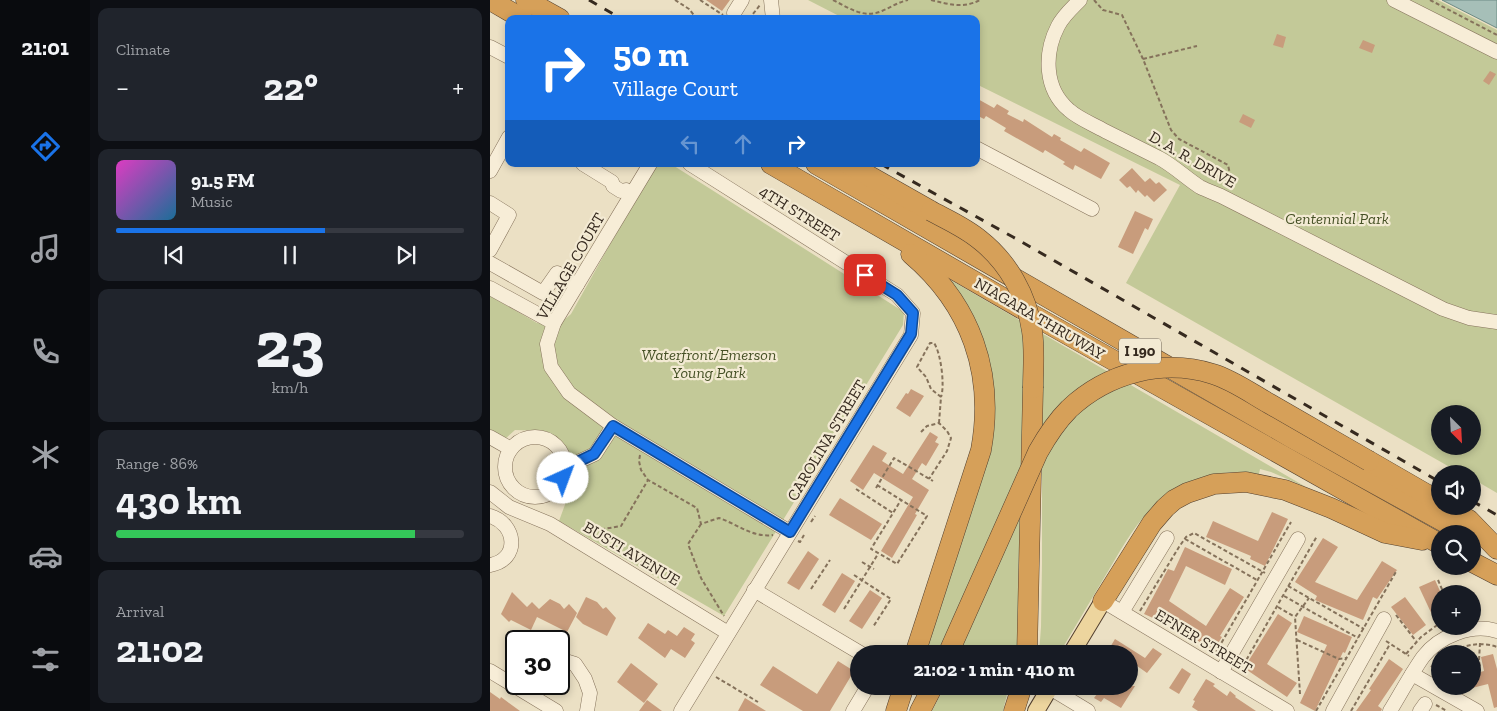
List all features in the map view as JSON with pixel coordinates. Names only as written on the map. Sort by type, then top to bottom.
[{"type":"highway","points":[[490,0],[515,15]]},
{"type":"highway","points":[[526,0],[553,15]]},
{"type":"highway","points":[[490,14],[505,22]]},
{"type":"highway","name":"NIAGARA THRUWAY","points":[[776,167],[1042,320],[1431,539]]},
{"type":"highway","name":"NIAGARA THRUWAY","points":[[821,167],[1292,438],[1450,525]]},
{"type":"highway","points":[[853,167],[980,239],[993,251],[1012,276],[1025,302],[1030,318],[1033,348],[1027,645]]},
{"type":"highway","points":[[870,221],[930,271],[954,300],[974,342],[984,389],[985,423],[981,450],[918,645]]},
{"type":"highway","points":[[952,645],[1045,439],[1069,410],[1083,397],[1118,377],[1151,369],[1174,368],[1190,369],[1216,375],[1252,393],[1431,497]]},
{"type":"highway","points":[[1103,601],[1152,523],[1165,508],[1174,500],[1187,493],[1214,484],[1246,482],[1276,488],[1305,498],[1385,532],[1431,542]]},
{"type":"highway","points":[[1461,515],[1469,520],[1497,550]]},
{"type":"highway","points":[[1481,542],[1497,550]]},
{"type":"highway","points":[[1481,567],[1497,575]]},
{"type":"highway","points":[[896,711],[901,695]]},
{"type":"highway","points":[[920,711],[928,695]]},
{"type":"highway","points":[[1014,711],[1019,695]]},
{"type":"main road","points":[[1076,645],[1103,601]]},
{"type":"main road","points":[[1036,711],[1046,695]]},
{"type":"street","points":[[730,15],[742,0]]},
{"type":"street","points":[[771,0],[773,15]]},
{"type":"street","name":"D. A. R. DRIVE","points":[[1080,0],[1067,12],[1058,26],[1050,46],[1048,61],[1048,72],[1052,87],[1059,100],[1068,110],[1170,164],[1201,188],[1221,196],[1443,309],[1469,318],[1497,322]]},
{"type":"street","points":[[1394,0],[1497,52]]},
{"type":"street","points":[[490,47],[505,56]]},
{"type":"street","points":[[490,171],[505,144]]},
{"type":"street","points":[[980,150],[1092,209]]},
{"type":"street","points":[[588,167],[612,182],[613,186],[621,191],[629,192]]},
{"type":"street","name":"VILLAGE COURT","points":[[648,167],[629,192],[554,323],[547,344],[551,367],[569,393],[613,426],[789,536]]},
{"type":"street","name":"4TH STREET","points":[[695,167],[897,295],[913,313]]},
{"type":"street","points":[[490,203],[509,215],[490,250]]},
{"type":"street","points":[[490,264],[543,292],[557,273],[577,285]]},
{"type":"street","points":[[490,288],[554,323]]},
{"type":"street","name":"CAROLINA STREET","points":[[681,711],[911,334],[913,313]]},
{"type":"street","points":[[565,468],[594,454],[613,426]]},
{"type":"street","points":[[536,437],[553,443],[560,450],[565,468],[561,482],[550,494],[530,497],[520,494],[512,487],[504,468],[506,458],[518,442],[526,438],[536,437]]},
{"type":"street","points":[[492,443],[511,449]]},
{"type":"street","name":"BUSTI AVENUE","points":[[490,492],[509,507],[550,524],[728,632]]},
{"type":"street","points":[[490,565],[501,561],[507,556],[510,548],[512,540],[506,524],[495,518],[509,507]]},
{"type":"street","points":[[1122,612],[1167,538]]},
{"type":"street","points":[[1221,672],[1298,539]]},
{"type":"street","points":[[754,590],[850,647]]},
{"type":"street","name":"EFNER STREET","points":[[1103,601],[1287,711]]},
{"type":"street","points":[[1332,711],[1388,614]]},
{"type":"street","points":[[1391,711],[1424,656],[1440,642],[1464,631],[1480,628],[1497,632]]},
{"type":"street","points":[[570,662],[575,664],[585,679],[590,693],[587,711]]},
{"type":"street","points":[[1417,667],[1476,711]]},
{"type":"street","points":[[490,671],[505,679]]},
{"type":"street","points":[[532,695],[556,711]]},
{"type":"street","points":[[853,711],[863,695]]},
{"type":"street","points":[[1063,695],[1088,711]]},
{"type":"path","points":[[675,0],[689,9],[694,15]]},
{"type":"path","points":[[700,0],[730,15]]},
{"type":"path","points":[[752,15],[761,5],[761,0]]},
{"type":"path","points":[[833,0],[859,14],[874,14],[908,0]]},
{"type":"path","points":[[931,0],[959,6],[980,0]]},
{"type":"path","points":[[1094,0],[1103,10],[1122,15],[1171,130],[1179,139],[1228,165],[1230,174],[1225,186]]},
{"type":"path","points":[[1430,0],[1497,35]]},
{"type":"path","points":[[1142,59],[1197,46]]},
{"type":"path","points":[[929,479],[946,451],[951,438],[939,423],[939,408],[941,397],[942,384],[939,353],[936,344],[932,342],[917,367],[926,377],[931,389],[941,397]]},
{"type":"path","points":[[921,432],[927,426],[939,423]]},
{"type":"path","points":[[641,453],[639,461],[641,470],[648,480],[697,508],[701,524]]},
{"type":"path","points":[[901,500],[870,549],[897,564],[927,516],[901,500],[876,487],[894,458],[933,481]]},
{"type":"path","points":[[588,535],[598,530],[621,526],[648,480]]},
{"type":"path","points":[[856,490],[893,513]]},
{"type":"path","points":[[811,522],[815,516]]},
{"type":"path","points":[[726,618],[701,578],[688,544],[701,524],[719,518],[758,535],[789,536],[804,534]]},
{"type":"path","points":[[1213,658],[1291,522]]},
{"type":"path","points":[[1138,614],[1185,539],[1194,533],[1271,576]]},
{"type":"path","points":[[1239,673],[1317,536]]},
{"type":"path","points":[[1185,539],[1257,580]]},
{"type":"path","points":[[844,609],[878,554]]},
{"type":"path","points":[[811,590],[830,560]]},
{"type":"path","points":[[862,562],[874,569]]},
{"type":"path","points":[[1316,711],[1397,570]]},
{"type":"path","points":[[854,575],[891,599],[873,627]]},
{"type":"path","points":[[1438,580],[1440,585]]},
{"type":"path","points":[[1284,584],[1368,631]]},
{"type":"path","points":[[1283,595],[1358,638]]},
{"type":"path","points":[[1300,694],[1295,617],[1309,598]]},
{"type":"path","points":[[1277,606],[1295,617]]},
{"type":"path","points":[[1388,614],[1416,641]]},
{"type":"path","points":[[1406,654],[1416,641],[1431,629]]},
{"type":"path","points":[[1381,639],[1406,654],[1417,667],[1431,663]]},
{"type":"path","points":[[1297,640],[1339,659],[1347,658]]},
{"type":"path","points":[[1469,645],[1480,643],[1497,647]]},
{"type":"path","points":[[1351,711],[1390,644]]},
{"type":"path","points":[[716,677],[758,702]]},
{"type":"path","points":[[1438,711],[1442,706]]},
{"type":"green space","name":"Centennial Park","points":[[808,0],[1438,0],[1497,30],[1497,493],[1481,484],[1481,465],[1446,465],[1126,283],[1180,185],[980,86],[980,15],[837,15]]},
{"type":"green space","name":"Waterfront/Emerson Young Park","points":[[653,167],[676,167],[904,312],[903,325],[724,616],[559,521],[577,472],[565,450],[546,431],[515,430],[505,439],[490,430],[490,296],[537,323],[558,325],[571,314]]},
{"type":"green space","points":[[947,278],[1306,487],[1260,469],[1259,474],[1229,472],[1215,474],[1187,483],[1174,490],[1144,516],[1131,533],[1064,645],[1040,645],[1042,564],[1042,418],[1025,385],[1021,453],[1017,645],[924,645],[994,392]]},
{"type":"green space","points":[[940,695],[1007,695],[1003,711],[932,711]]},
{"type":"water","points":[[1442,0],[1497,0],[1497,28]]},
{"type":"building","points":[[706,0],[730,0],[722,11]]},
{"type":"building","points":[[1277,34],[1286,37],[1283,48],[1273,45]]},
{"type":"building","points":[[1363,40],[1375,45],[1372,53],[1359,48]]},
{"type":"building","points":[[1490,71],[1496,74],[1489,85],[1483,81]]},
{"type":"building","points":[[980,100],[994,108],[997,104],[1009,111],[1007,114],[1023,122],[1024,119],[1052,137],[1054,134],[1061,138],[1060,140],[1081,152],[1084,148],[1110,163],[1101,179],[1075,165],[1073,170],[1063,164],[1065,162],[1045,150],[1043,153],[1004,131],[1006,128],[986,116],[984,119],[980,117]]},
{"type":"building","points":[[1243,114],[1255,120],[1251,128],[1239,122]]},
{"type":"building","points":[[1132,168],[1145,182],[1150,178],[1156,184],[1159,182],[1167,190],[1154,202],[1138,190],[1136,193],[1130,186],[1127,188],[1119,180]]},
{"type":"building","points":[[1135,211],[1153,219],[1148,230],[1145,228],[1133,254],[1118,247]]},
{"type":"building","points":[[911,389],[924,396],[910,417],[896,408]]},
{"type":"building","points":[[930,432],[938,437],[935,442],[939,444],[926,466],[922,463],[912,479],[929,490],[892,558],[881,551],[913,497],[874,473],[863,490],[850,481],[873,445],[887,453],[882,461],[903,474]]},
{"type":"building","points":[[840,498],[882,524],[871,540],[829,515]]},
{"type":"building","points":[[1272,512],[1288,519],[1265,566],[1250,559],[1251,556],[1206,537],[1213,521],[1258,541]]},
{"type":"building","points":[[1323,538],[1338,547],[1315,582],[1357,600],[1382,561],[1397,570],[1377,599],[1373,597],[1363,620],[1315,600],[1317,596],[1295,582]]},
{"type":"building","points":[[1185,547],[1232,569],[1225,585],[1186,566],[1169,601],[1206,626],[1230,588],[1244,597],[1213,651],[1162,617],[1160,621],[1144,614],[1168,569],[1174,571]]},
{"type":"building","points":[[808,551],[819,559],[799,590],[787,583]]},
{"type":"building","points":[[842,573],[855,581],[835,613],[822,605]]},
{"type":"building","points":[[1435,580],[1437,585],[1431,585],[1431,613],[1419,587]]},
{"type":"building","points":[[870,590],[882,598],[862,629],[849,621]]},
{"type":"building","points":[[512,592],[527,607],[532,602],[539,609],[550,599],[560,604],[564,609],[569,604],[577,613],[568,630],[563,630],[537,617],[531,630],[511,620],[509,622],[501,614]]},
{"type":"building","points":[[586,597],[597,602],[603,609],[606,607],[616,618],[607,636],[583,624],[576,617]]},
{"type":"building","points":[[1405,597],[1426,625],[1413,635],[1391,607]]},
{"type":"building","points":[[1278,614],[1292,623],[1267,664],[1297,683],[1287,697],[1244,668]]},
{"type":"building","points":[[1304,616],[1352,637],[1315,711],[1300,703],[1327,645],[1297,632]]},
{"type":"building","points":[[648,623],[665,634],[668,630],[677,636],[684,627],[695,634],[691,640],[695,643],[685,658],[671,649],[665,658],[638,638]]},
{"type":"building","points":[[1115,639],[1124,645],[1111,645]]},
{"type":"building","points":[[1153,648],[1162,654],[1147,673],[1138,667],[1138,654],[1145,658]]},
{"type":"building","points":[[1493,654],[1497,669],[1497,707],[1494,708],[1488,684],[1481,686],[1481,672],[1484,671],[1481,657]]},
{"type":"building","points":[[1389,659],[1403,669],[1378,706],[1382,709],[1381,711],[1356,711],[1371,690],[1369,689]]},
{"type":"building","points":[[838,661],[850,668],[850,678],[830,711],[803,711],[760,685],[773,666],[817,694]]},
{"type":"building","points":[[631,663],[658,684],[644,703],[617,682]]},
{"type":"building","points":[[1182,668],[1191,674],[1179,694],[1169,688]]},
{"type":"building","points":[[1206,679],[1215,684],[1213,686],[1227,696],[1230,691],[1235,697],[1256,711],[1198,711],[1192,707],[1195,701],[1193,700]]},
{"type":"building","points":[[490,692],[500,699],[501,697],[520,711],[490,711]]},
{"type":"building","points":[[1096,695],[1129,695],[1121,708],[1104,698],[1101,702],[1094,698]]},
{"type":"building","points":[[745,698],[766,711],[738,711]]},
{"type":"building","points":[[647,700],[662,711],[639,711]]},
{"type":"railway","points":[[589,0],[615,15]]},
{"type":"railway","points":[[886,167],[1013,237],[1431,477]]},
{"type":"railway","points":[[1481,506],[1497,515]]},
{"type":"route","points":[[563,478],[565,468],[594,454],[613,426],[790,532],[911,334],[913,313],[897,295],[865,275]]}]
